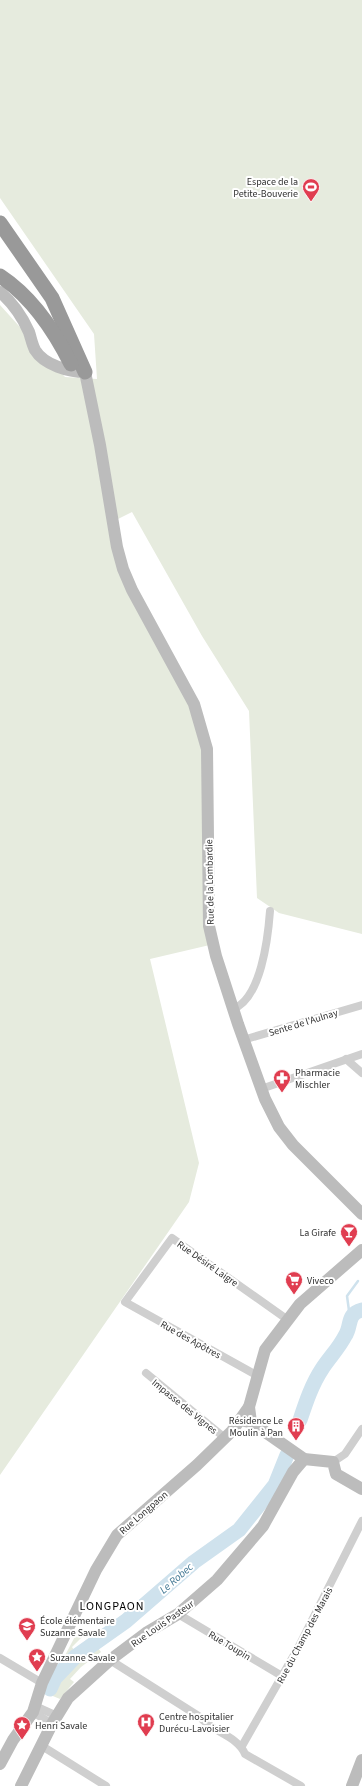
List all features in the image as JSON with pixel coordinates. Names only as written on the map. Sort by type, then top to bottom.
[{"type":"highway","points":[[0,223],[52,298],[80,372]]},
{"type":"highway","points":[[0,276],[21,292],[45,319],[80,372]]},
{"type":"main road","points":[[0,292],[12,302],[22,317],[36,350],[40,355],[54,364],[80,372]]},
{"type":"main road","name":"Rue de la Lombardie","points":[[80,372],[93,412],[123,569],[132,590],[194,704],[208,749],[207,876],[209,926],[216,956],[243,1040],[261,1089],[274,1118],[285,1135],[362,1214]]},
{"type":"main road","points":[[251,1422],[249,1408],[265,1350],[300,1304],[362,1250]]},
{"type":"main road","name":"Rue Longpaon","points":[[1,1760],[34,1709],[42,1683],[96,1570],[117,1535],[197,1465],[225,1438],[249,1408]]},
{"type":"main road","points":[[239,1420],[251,1422],[304,1459],[333,1462],[336,1474],[362,1489]]},
{"type":"main road","name":"Rue Louis Pasteur","points":[[21,1786],[68,1698],[110,1660],[146,1633],[178,1614],[218,1580],[258,1531],[292,1472],[304,1459]]},
{"type":"main road","points":[[352,1786],[362,1760]]},
{"type":"street","points":[[233,1009],[244,1002],[255,983],[269,932],[270,912]]},
{"type":"street","name":"Sente de l'Aulnay","points":[[243,1040],[362,1005]]},
{"type":"street","points":[[261,1089],[362,1054]]},
{"type":"street","points":[[346,1060],[362,1073]]},
{"type":"street","name":"Rue Désiré Laigre","points":[[125,1302],[172,1238],[288,1320]]},
{"type":"street","name":"Rue des Apôtres","points":[[125,1302],[258,1376]]},
{"type":"street","name":"Impasse des Vignes","points":[[146,1373],[225,1438]]},
{"type":"street","points":[[333,1462],[345,1454],[362,1429]]},
{"type":"street","name":"Rue du Champ des Marais","points":[[242,1746],[282,1676],[362,1521]]},
{"type":"street","name":"Rue Toupin","points":[[178,1614],[282,1676]]},
{"type":"street","points":[[0,1658],[42,1683]]},
{"type":"street","points":[[110,1660],[200,1717],[206,1725],[242,1746],[245,1754],[301,1786]]},
{"type":"street","points":[[34,1709],[55,1720]]},
{"type":"street","points":[[42,1746],[106,1786]]},
{"type":"shaded area","points":[[0,0],[362,0],[362,934],[279,913],[257,898],[249,711],[202,636],[132,512],[114,521],[128,576],[202,719],[214,944],[150,959],[199,1163],[189,1202],[0,1475],[0,305],[65,377],[97,379],[94,334],[0,198]]},
{"type":"shaded area","points":[[79,1629],[85,1634],[72,1647],[77,1655],[52,1680]]},
{"type":"shaded area","points":[[95,1644],[101,1652],[81,1667],[70,1679],[74,1682],[60,1699],[48,1694],[62,1672]]},
{"type":"waterway","points":[[350,1318],[347,1296],[358,1281]]},
{"type":"waterway","name":"Le Robec","points":[[300,1420],[318,1375],[343,1340],[351,1317],[362,1310]]},
{"type":"waterway","name":"Le Robec","points":[[50,1689],[55,1678],[75,1657],[126,1621],[194,1562],[239,1530],[275,1485],[287,1455]]},
{"type":"place","name":"Espace de la Petite-Bouverie","points":[[311,202]]},
{"type":"place","name":"Pharmacie Mischler","points":[[282,1093]]},
{"type":"place","name":"La Girafe","points":[[349,1247]]},
{"type":"place","name":"Viveco","points":[[294,1295]]},
{"type":"place","name":"Résidence Le Moulin à Pan","points":[[296,1441]]},
{"type":"place","name":"École élémentaire Suzanne Savale","points":[[27,1641]]},
{"type":"place","name":"Suzanne Savale","points":[[37,1672]]},
{"type":"place","name":"Centre hospitalier Durécu-Lavoisier","points":[[146,1737]]},
{"type":"place","name":"Henri Savale","points":[[22,1740]]},
{"type":"district","name":"LONGPAON","points":[[112,1606]]}]
